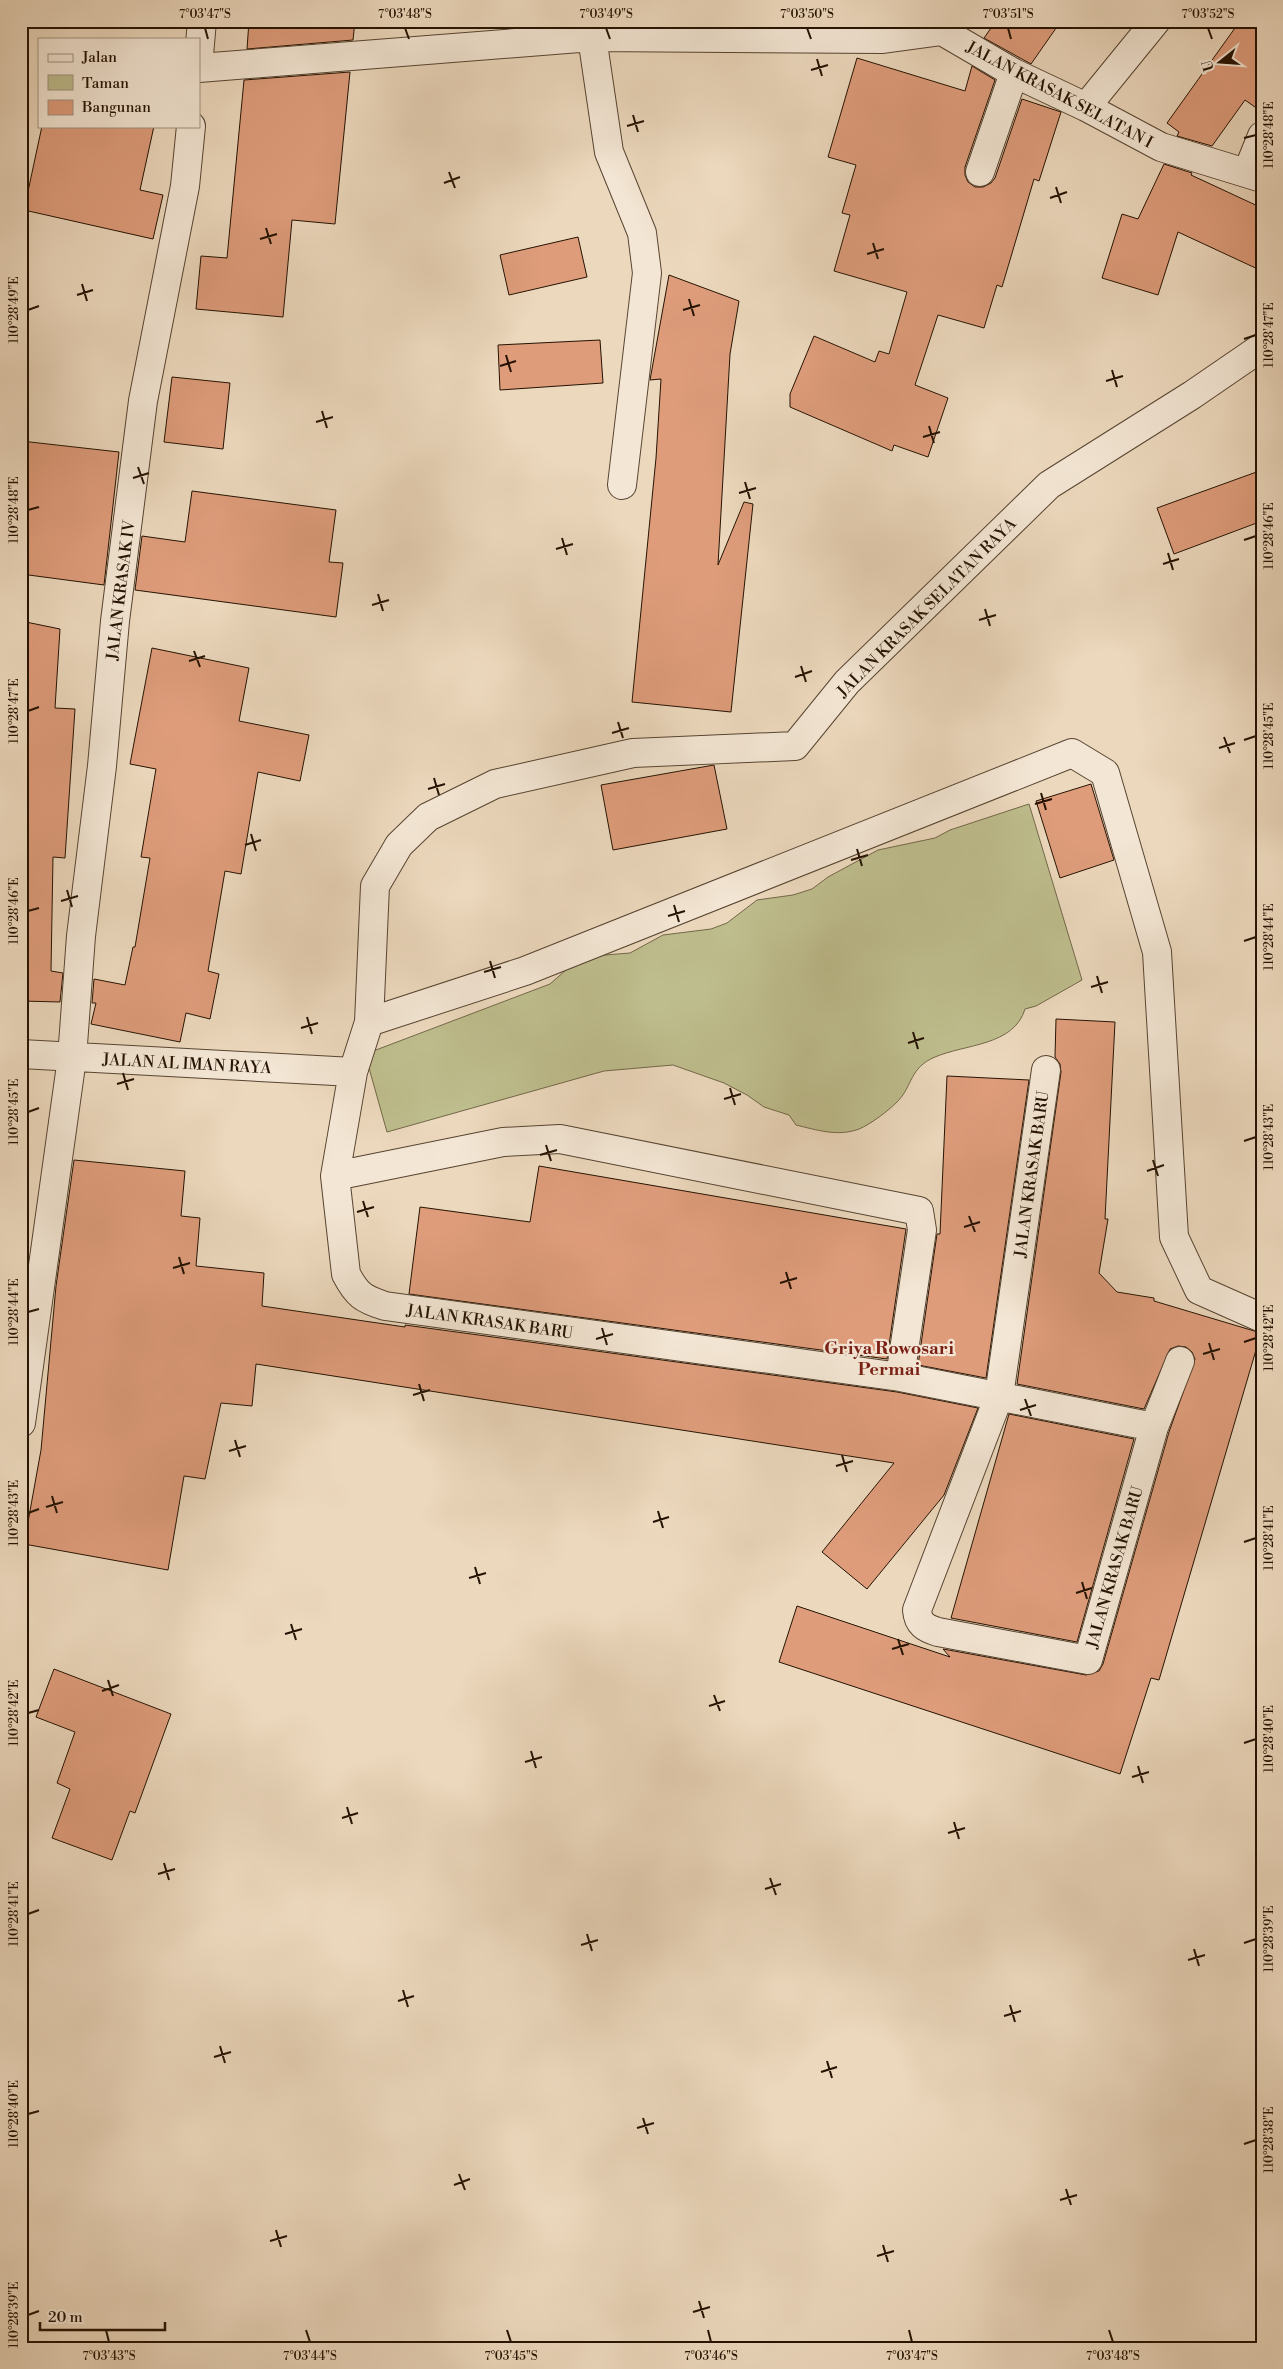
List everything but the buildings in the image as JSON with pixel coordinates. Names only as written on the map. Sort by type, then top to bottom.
[{"type":"street","points":[[200,44],[202,21]]},
{"type":"street","points":[[1086,107],[1156,21]]},
{"type":"street","name":"JALAN KRASAK SELATAN I","points":[[200,68],[592,37],[883,39],[946,26],[1014,73],[1086,107],[1161,147],[1254,176]]},
{"type":"street","points":[[592,37],[609,152],[642,233],[647,273],[622,485]]},
{"type":"street","points":[[980,172],[1014,73]]},
{"type":"street","name":"JALAN KRASAK IV","points":[[21,1423],[72,1058],[81,936],[102,766],[117,602],[143,401],[185,186],[191,128]]},
{"type":"street","points":[[1254,176],[1262,136]]},
{"type":"street","name":"JALAN KRASAK SELATAN RAYA","points":[[353,1072],[369,1022],[375,886],[399,845],[428,816],[496,784],[633,753],[795,746],[847,682],[1049,485],[1192,395],[1262,347]]},
{"type":"street","points":[[369,1022],[525,971],[1072,752],[1105,773],[1157,952],[1174,1237],[1199,1290],[1262,1318]]},
{"type":"street","name":"JALAN AL IMAN RAYA","points":[[21,1054],[353,1072]]},
{"type":"street","name":"JALAN KRASAK BARU","points":[[353,1072],[335,1176],[346,1274],[364,1300],[385,1306],[900,1377],[999,1396],[1154,1427],[1088,1660],[938,1632],[926,1628],[920,1623],[917,1610],[999,1396],[1046,1070]]},
{"type":"street","points":[[335,1176],[502,1142],[560,1139],[919,1211],[922,1230],[900,1377]]},
{"type":"street","points":[[1154,1427],[1180,1361]]},
{"type":"green space","points":[[1029,804],[1082,980],[1036,1006],[1025,1009],[1019,1021],[1011,1030],[1000,1037],[927,1061],[920,1066],[897,1102],[864,1127],[835,1133],[796,1125],[789,1115],[764,1107],[747,1095],[724,1083],[673,1065],[604,1071],[387,1132],[369,1068],[368,1053],[550,984],[575,962],[593,956],[630,953],[663,935],[711,929],[727,923],[757,900],[793,895],[812,889],[828,877],[878,850],[935,838],[950,830]]},
{"type":"district","name":"Griya Rowosari Permai","points":[[889,1358]]}]
